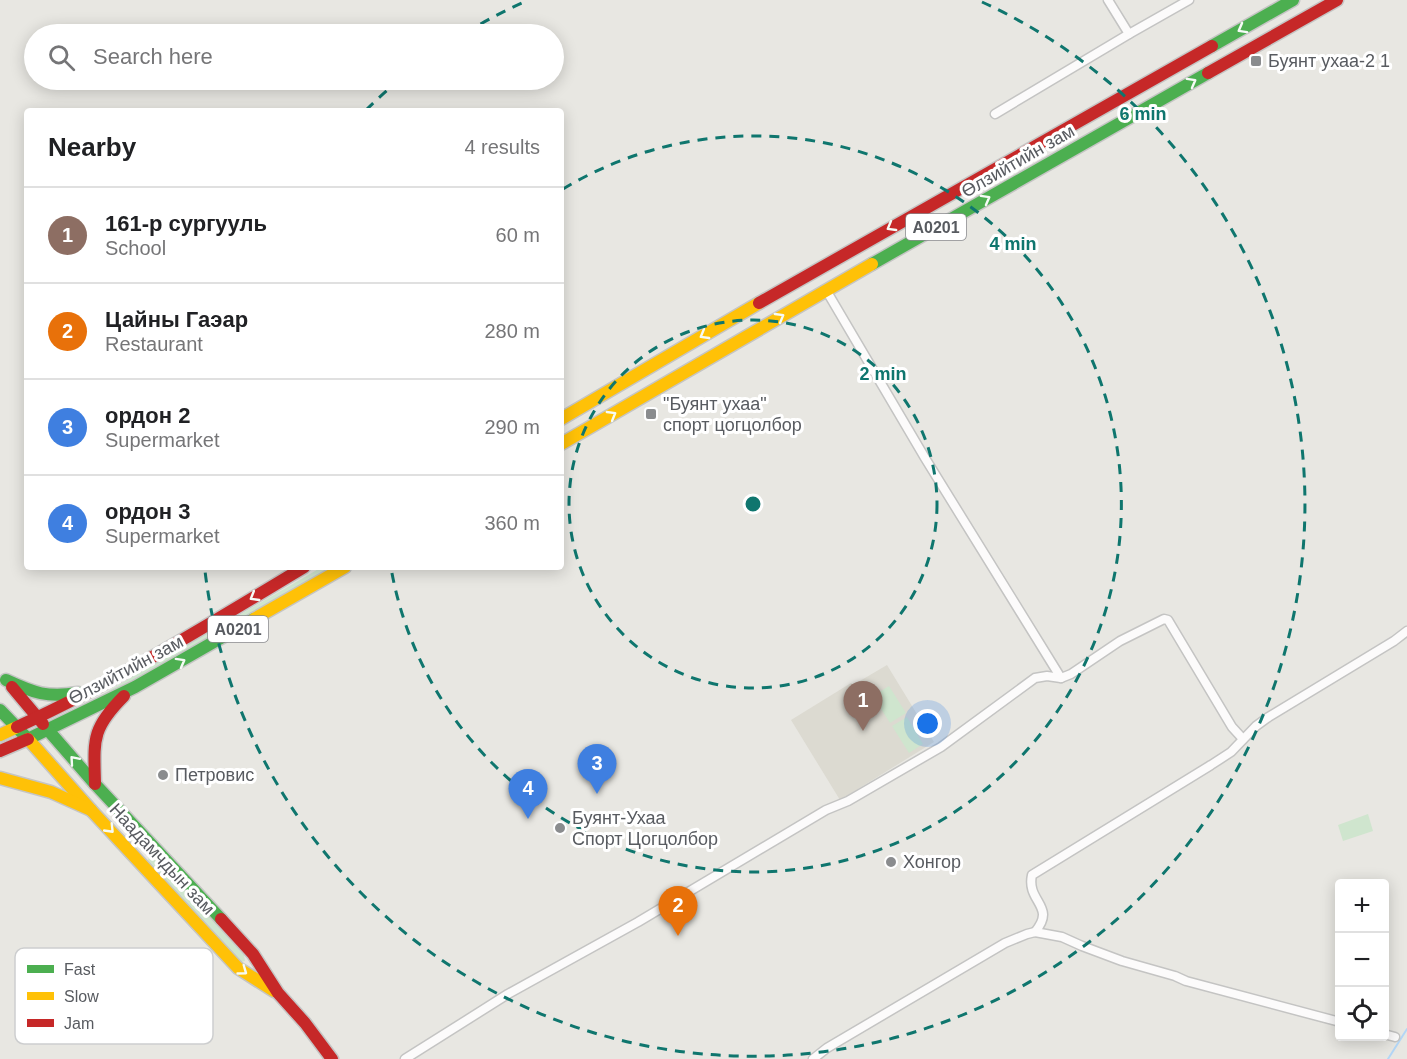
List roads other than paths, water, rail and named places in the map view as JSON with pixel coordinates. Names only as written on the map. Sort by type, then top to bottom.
[{"type":"main road","name":"Өлзийтийн зам","points":[[564,416],[944,197],[1293,0]]},
{"type":"main road","name":"Өлзийтийн зам","points":[[564,442],[826,290],[1337,0]]},
{"type":"main road","points":[[944,197],[955,217]]},
{"type":"main road","name":"Өлзийтийн зам","points":[[0,735],[38,718],[134,667],[299,570]]},
{"type":"main road","name":"Өлзийтийн зам","points":[[0,751],[130,690],[340,570]]},
{"type":"main road","points":[[3,676],[29,692],[45,696],[92,690]]},
{"type":"main road","points":[[3,676],[38,718]]},
{"type":"main road","points":[[95,784],[94,750],[97,733],[104,719],[130,690]]},
{"type":"main road","name":"Наадамчдын зам","points":[[0,710],[238,968],[278,993]]},
{"type":"main road","name":"Наадамчдын зам","points":[[38,718],[95,784],[253,954],[278,993],[305,1023],[332,1059]]},
{"type":"main road","points":[[0,778],[51,792],[91,810]]},
{"type":"main road","points":[[139,860],[149,841]]},
{"type":"main road","points":[[139,860],[159,851]]},
{"type":"street","points":[[1108,0],[1128,33]]},
{"type":"street","points":[[995,114],[1128,33],[1189,0]]},
{"type":"street","points":[[826,290],[925,458],[1062,678]]},
{"type":"street","points":[[405,1059],[508,994],[638,922],[826,810],[848,801],[941,747],[1035,678],[1047,676],[1062,678],[1084,667],[1120,641],[1156,622],[1168,620],[1232,727],[1242,739]]},
{"type":"street","points":[[1035,932],[1043,922],[1043,911],[1032,891],[1030,882],[1032,875],[1231,752],[1242,739],[1267,718],[1407,631]]},
{"type":"street","points":[[813,1059],[827,1048],[1005,943],[1035,932],[1062,937],[1122,961],[1186,981],[1335,1021]]},
{"type":"street","points":[[1389,1035],[1395,1037]]},
{"type":"waterway","points":[[1388,1059],[1407,1029]]},
{"type":"place","name":"Буянт ухаа-2 1","points":[[1256,61]]},
{"type":"place","name":"\"Буянт ухаа\" спорт цогцолбор","points":[[651,414]]},
{"type":"place","name":"161-р сургууль","points":[[863,731]]},
{"type":"place","name":"Петровис","points":[[163,775]]},
{"type":"place","name":"ордон 2","points":[[597,794]]},
{"type":"place","name":"ордон 3","points":[[528,819]]},
{"type":"place","name":"Буянт-Ухаа Спорт Цогцолбор","points":[[560,828]]},
{"type":"place","name":"Хонгор","points":[[891,862]]},
{"type":"place","name":"Цайны Гаэар","points":[[678,936]]}]
